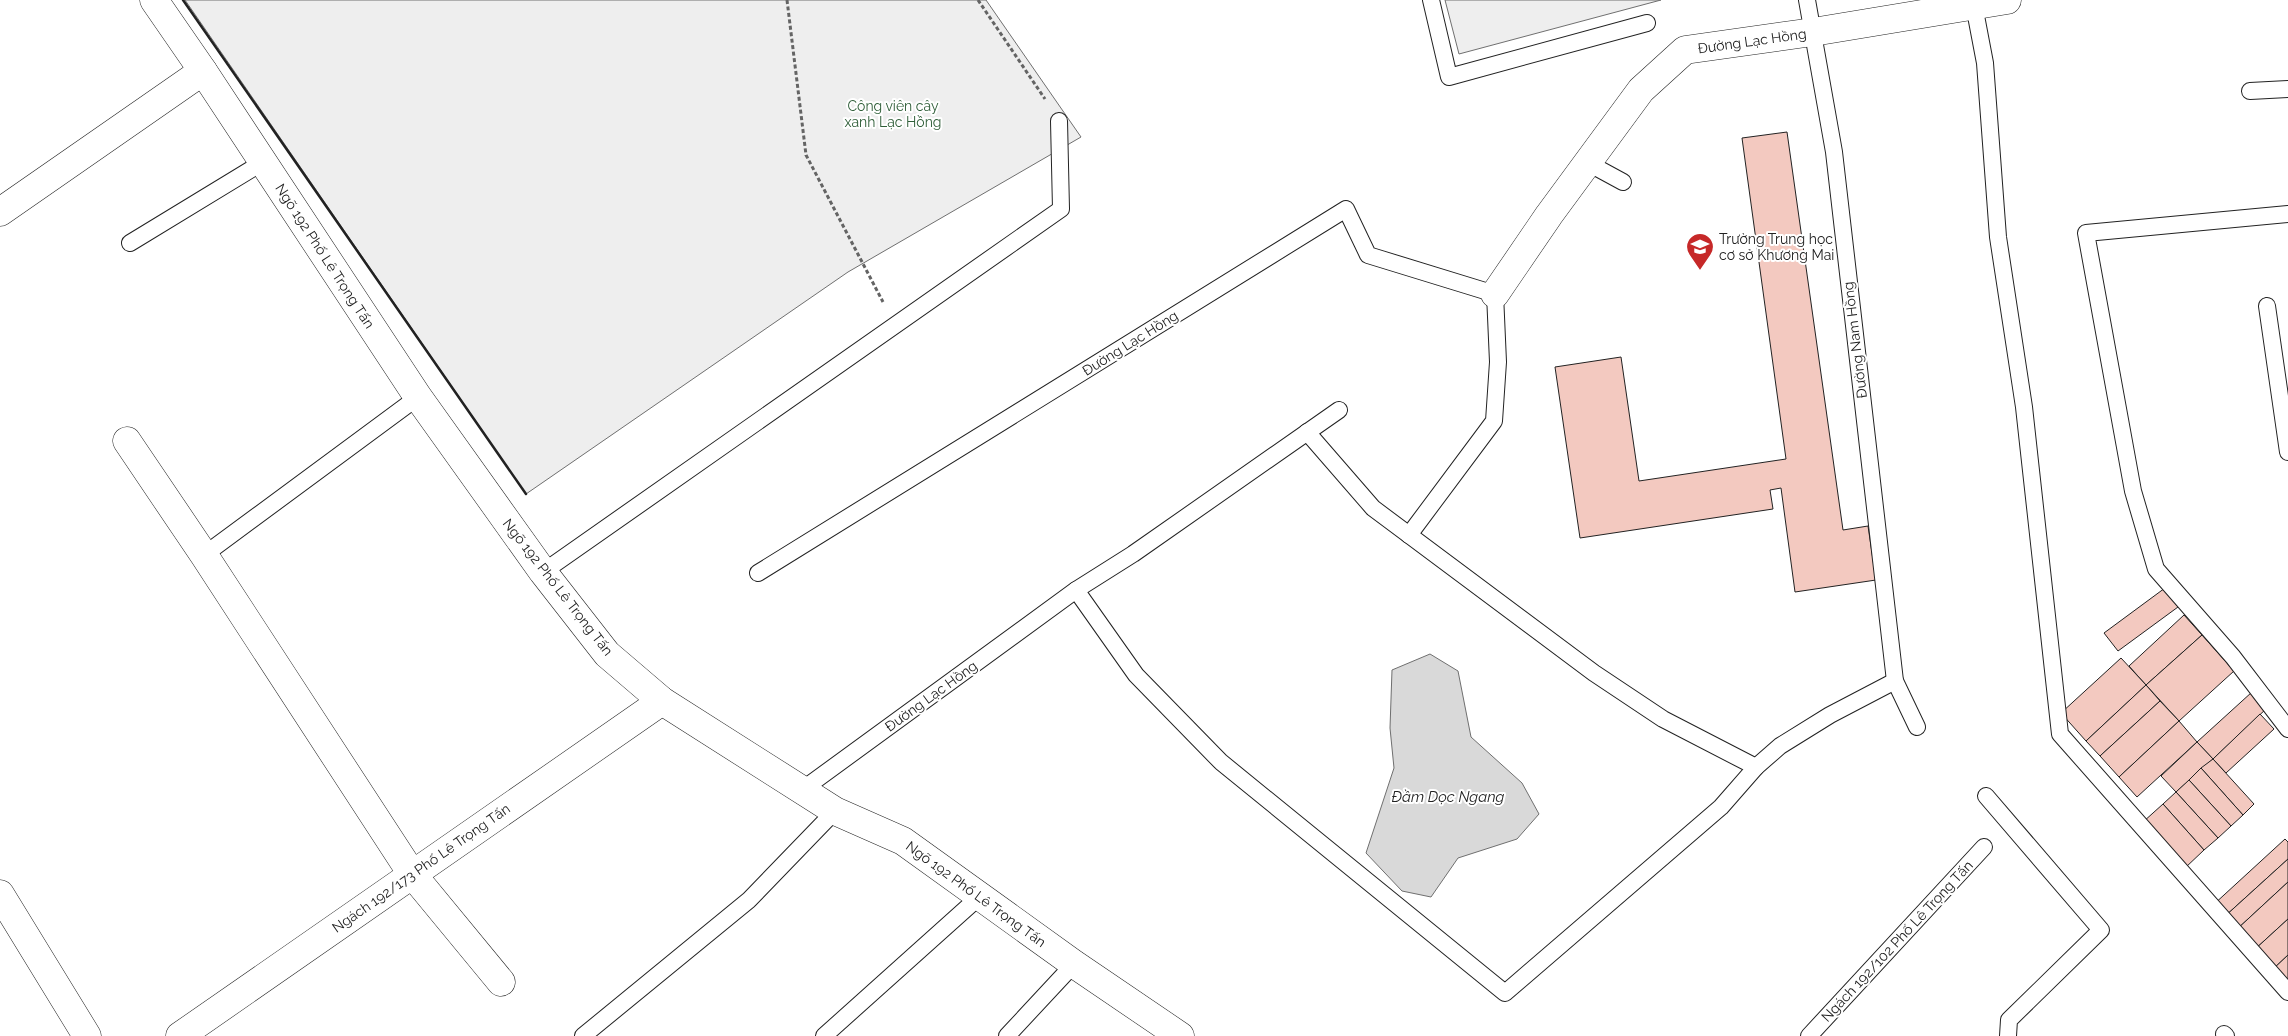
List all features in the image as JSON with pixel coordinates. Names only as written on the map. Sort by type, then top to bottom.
[{"type":"street","name":"Ngõ 192 Phố Lê Trọng Tấn","points":[[154,0],[418,397],[542,572],[607,654],[662,701],[835,812],[904,841],[979,897],[1180,1036]]},
{"type":"street","name":"Đường Lạc Hồng","points":[[1495,294],[1641,90],[1685,50],[1813,32],[1974,2],[2007,0]]},
{"type":"street","points":[[0,212],[203,71]]},
{"type":"street","points":[[127,441],[204,555],[412,874],[501,982]]},
{"type":"street","name":"Ngách 192/173 Phố Lê Trọng Tấn","points":[[180,1036],[662,701]]},
{"type":"street","points":[[0,894],[87,1036]]},
{"type":"lane","points":[[1431,0],[1449,77],[1647,23]]},
{"type":"lane","name":"Đường Nam Hồng","points":[[1807,0],[1834,152],[1895,681],[1917,727]]},
{"type":"lane","points":[[1974,2],[1985,63],[1998,236],[2024,408],[2060,734],[2288,992]]},
{"type":"lane","points":[[2250,91],[2288,89]]},
{"type":"lane","points":[[542,572],[1061,209],[1059,121]]},
{"type":"lane","points":[[130,243],[263,162]]},
{"type":"lane","points":[[1588,163],[1623,182]]},
{"type":"lane","name":"Đường Lạc Hồng","points":[[758,573],[1346,209],[1368,255],[1495,294]]},
{"type":"lane","points":[[2288,214],[2086,233],[2133,491],[2156,569],[2233,657],[2288,729]]},
{"type":"lane","points":[[1409,535],[1494,421],[1498,362],[1495,294]]},
{"type":"lane","points":[[2266,306],[2288,452]]},
{"type":"lane","points":[[204,555],[418,397]]},
{"type":"lane","name":"Đường Lạc Hồng","points":[[802,790],[1076,590],[1133,554],[1338,410]]},
{"type":"lane","points":[[1307,432],[1373,508],[1409,535],[1594,673],[1663,720],[1756,767]]},
{"type":"lane","points":[[1076,590],[1136,675],[1221,762],[1505,993],[1721,807],[1756,767],[1780,746],[1820,721],[1895,681]]},
{"type":"lane","points":[[1986,796],[2101,930],[2009,1020],[2008,1036]]},
{"type":"lane","points":[[583,1036],[749,900],[835,812]]},
{"type":"lane","name":"Ngách 192/102 Phố Lê Trọng Tấn","points":[[1809,1036],[1984,847]]},
{"type":"lane","points":[[824,1036],[979,897]]},
{"type":"lane","points":[[1007,1036],[1074,964]]},
{"type":"path","points":[[786,0],[806,155],[895,324]]},
{"type":"path","points":[[978,0],[1059,121]]},
{"type":"green space","name":"Công viên cây xanh Lạc Hồng","points":[[185,0],[986,0],[1081,137],[848,272],[526,494]]},
{"type":"green space","points":[[1445,0],[1661,0],[1459,54]]},
{"type":"water","name":"Đầm Dọc Ngang","points":[[1430,654],[1458,671],[1471,737],[1522,783],[1539,814],[1517,839],[1458,858],[1431,897],[1402,891],[1366,853],[1394,768],[1390,728],[1392,670]]},
{"type":"building","points":[[1787,132],[1843,530],[1868,526],[1876,580],[1795,592],[1781,488],[1770,490],[1773,509],[1580,538],[1555,367],[1621,357],[1639,481],[1786,459],[1742,138]]},
{"type":"building","points":[[2165,588],[2178,607],[2118,651],[2104,633]]},
{"type":"building","points":[[2184,615],[2202,635],[2146,685],[2129,666]]},
{"type":"building","points":[[2202,635],[2234,671],[2179,721],[2146,685]]},
{"type":"building","points":[[2121,658],[2146,685],[2086,741],[2061,713]]},
{"type":"building","points":[[2146,685],[2160,701],[2100,756],[2086,741]]},
{"type":"building","points":[[2252,692],[2267,708],[2213,759],[2197,742]]},
{"type":"building","points":[[2160,701],[2179,721],[2119,777],[2100,756]]},
{"type":"building","points":[[2260,714],[2274,729],[2226,773],[2213,759]]},
{"type":"building","points":[[2179,721],[2197,742],[2137,797],[2119,777]]},
{"type":"building","points":[[2197,742],[2213,759],[2176,792],[2161,776]]},
{"type":"building","points":[[2213,759],[2254,804],[2243,815],[2201,768]]},
{"type":"building","points":[[2201,768],[2243,815],[2231,826],[2189,780]]},
{"type":"building","points":[[2189,780],[2231,826],[2218,838],[2176,792]]},
{"type":"building","points":[[2176,792],[2218,838],[2204,850],[2163,804]]},
{"type":"building","points":[[2163,804],[2204,850],[2185,868],[2143,822]]},
{"type":"building","points":[[2285,839],[2288,842],[2288,859],[2223,918],[2212,906]]},
{"type":"building","points":[[2288,859],[2288,882],[2235,931],[2223,918]]},
{"type":"building","points":[[2288,882],[2288,919],[2253,951],[2235,931]]},
{"type":"building","points":[[2288,919],[2288,955],[2271,971],[2253,951]]},
{"type":"building","points":[[2288,955],[2288,980],[2271,971]]},
{"type":"wall","points":[[183,0],[526,494]]},
{"type":"place","name":"Trường Trung học cơ sở Khương Mai","points":[[1700,271]]}]
